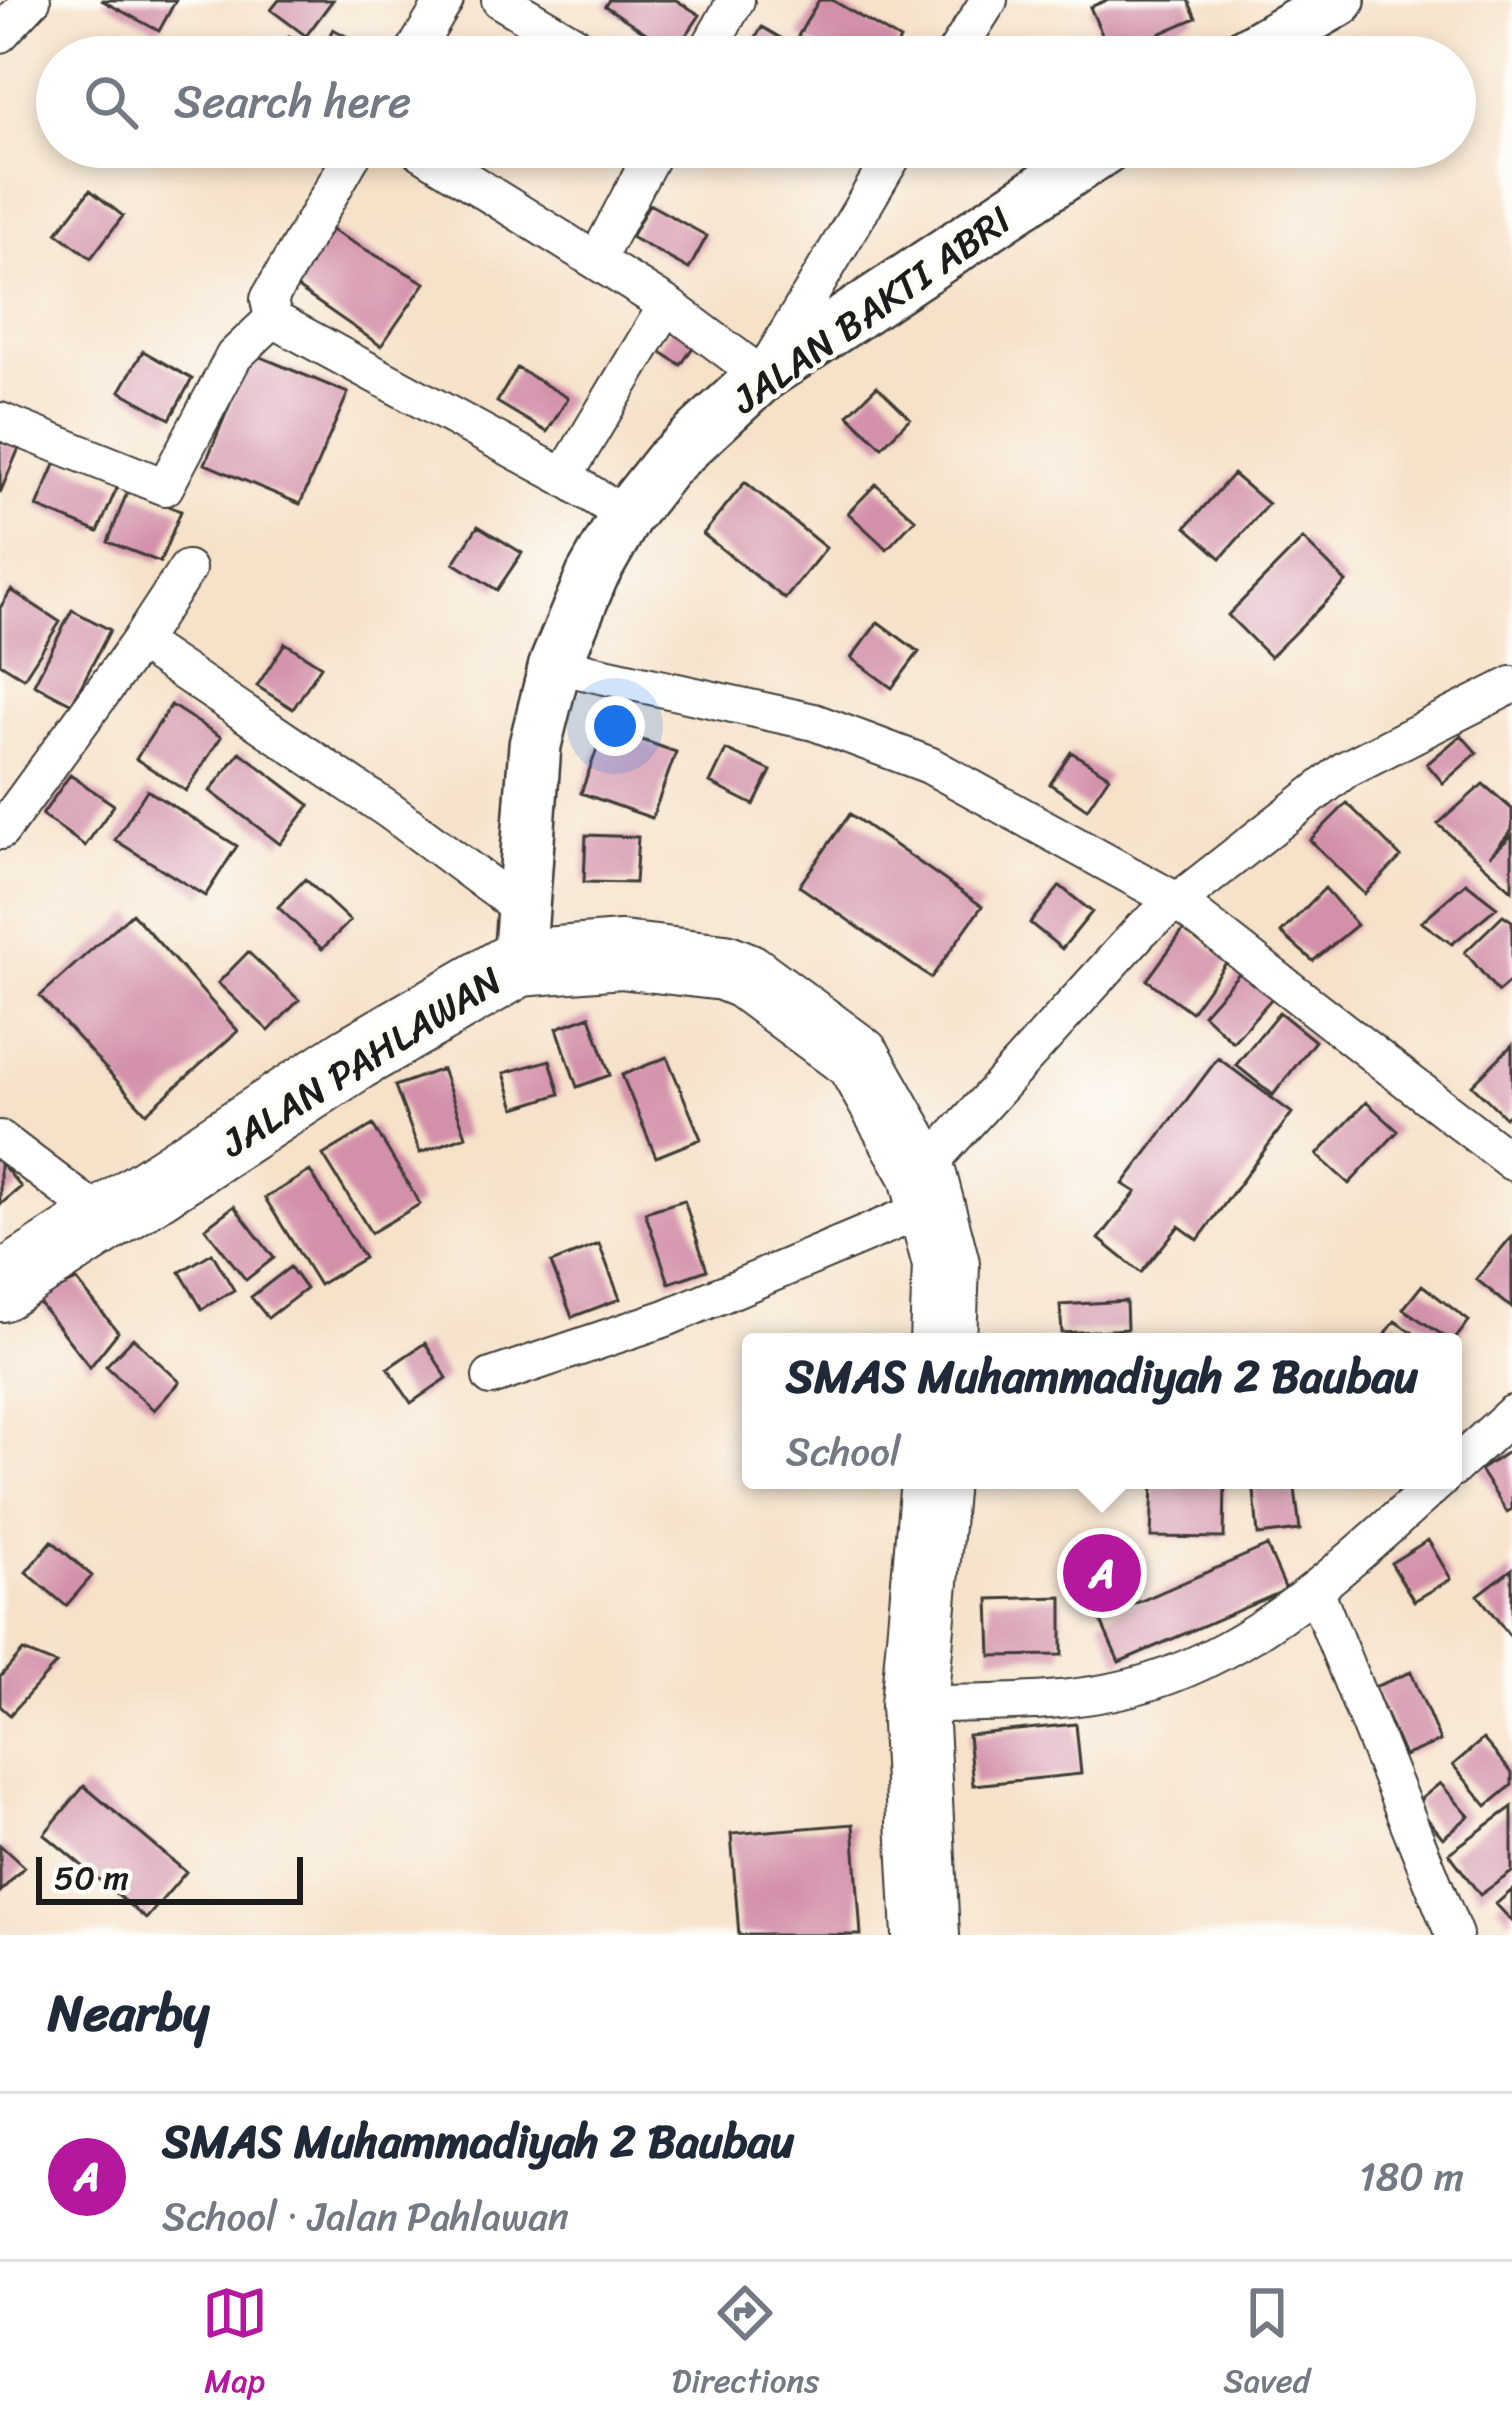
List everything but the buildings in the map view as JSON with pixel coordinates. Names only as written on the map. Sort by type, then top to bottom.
[{"type":"highway","name":"JALAN PAHLAWAN","points":[[0,1288],[109,1222],[354,1058],[521,936],[621,955],[724,967],[746,976],[858,1059],[927,1189],[946,1264],[943,1333]]},
{"type":"highway","points":[[926,1935],[914,1705],[933,1489]]},
{"type":"street","points":[[0,34],[32,0]]},
{"type":"street","points":[[424,36],[446,0]]},
{"type":"street","points":[[500,0],[561,36]]},
{"type":"street","points":[[716,36],[736,0]]},
{"type":"street","points":[[1276,36],[1339,0]]},
{"type":"street","points":[[964,36],[982,2]]},
{"type":"street","points":[[346,168],[268,299],[273,319],[564,477],[626,516]]},
{"type":"street","points":[[448,168],[667,304],[762,376],[886,168]]},
{"type":"street","points":[[597,260],[645,168]]},
{"type":"street","name":"JALAN BAKTI ABRI","points":[[521,936],[536,745],[555,665],[592,576],[626,516],[667,464],[762,376],[1074,168]]},
{"type":"street","points":[[564,477],[667,304]]},
{"type":"street","points":[[0,421],[165,487],[234,356],[273,319]]},
{"type":"street","points":[[1,831],[187,569]]},
{"type":"street","points":[[139,642],[390,811],[521,936]]},
{"type":"street","points":[[555,665],[814,722],[929,765],[1174,900],[1512,1162]]},
{"type":"street","points":[[491,1377],[667,1318],[927,1189],[1174,900],[1346,769],[1512,685]]},
{"type":"street","points":[[0,1139],[109,1222]]},
{"type":"street","points":[[1462,1460],[1511,1418]]},
{"type":"street","points":[[914,1705],[1077,1697],[1136,1686],[1217,1652],[1316,1592],[1430,1489]]},
{"type":"street","points":[[1316,1592],[1454,1935]]},
{"type":"place","name":"SMAS Muhammadiyah 2 Baubau","points":[[1102,1573]]}]
